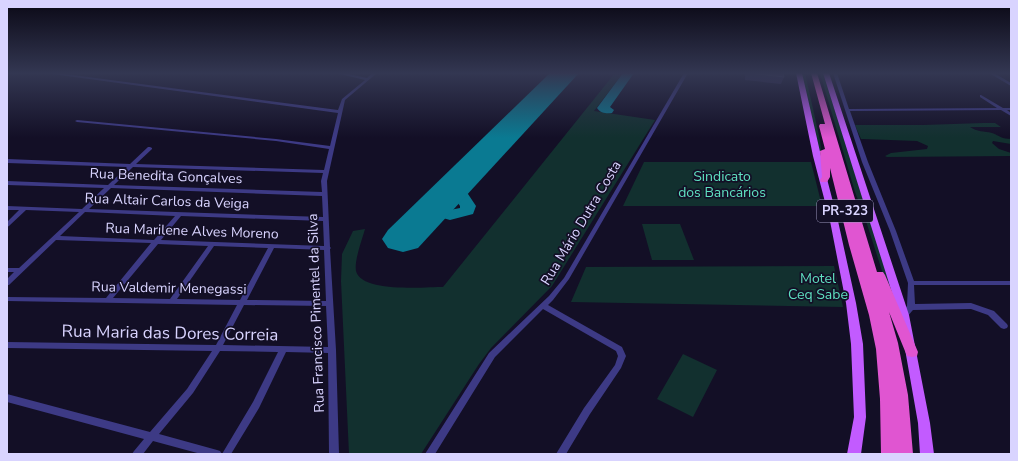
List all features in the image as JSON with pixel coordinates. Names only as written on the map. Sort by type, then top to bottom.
[{"type":"highway","name":"PR-323","points":[[815,95],[875,315],[882,349],[888,399],[889,454]]},
{"type":"highway","name":"PR-323","points":[[820,95],[872,268],[892,343],[901,395],[905,454]]},
{"type":"highway","points":[[824,180],[826,177],[824,146],[827,142]]},
{"type":"highway","points":[[872,268],[879,275],[912,352]]},
{"type":"main road","points":[[804,95],[848,284],[857,344],[860,417],[854,454]]},
{"type":"main road","points":[[832,95],[840,120],[908,311],[912,352],[924,423],[926,454]]},
{"type":"street","points":[[209,95],[340,112]]},
{"type":"street","name":"Rua Francisco Pimentel da Silva","points":[[334,454],[332,350],[324,180],[343,100],[350,95]]},
{"type":"street","name":"Rua Mário Dutra Costa","points":[[561,454],[587,411],[618,366],[622,356],[619,349],[542,306],[566,279],[673,95]]},
{"type":"street","points":[[842,95],[911,284],[908,311],[972,306],[991,313],[1004,326]]},
{"type":"street","points":[[981,96],[1011,115]]},
{"type":"street","points":[[847,110],[1011,109]]},
{"type":"street","points":[[76,121],[276,140],[332,148]]},
{"type":"street","points":[[7,283],[150,148]]},
{"type":"street","points":[[7,161],[326,172]]},
{"type":"street","name":"Rua Benedita Gonçalves","points":[[7,183],[325,194]]},
{"type":"street","name":"Rua Altair Carlos da Veiga","points":[[7,208],[326,219]]},
{"type":"street","points":[[7,225],[25,208]]},
{"type":"street","points":[[108,300],[179,214]]},
{"type":"street","name":"Rua Marilene Alves Moreno","points":[[55,238],[328,248]]},
{"type":"street","points":[[172,301],[212,244]]},
{"type":"street","points":[[137,454],[190,392],[218,348],[272,246]]},
{"type":"street","points":[[7,270],[20,270]]},
{"type":"street","points":[[911,284],[1011,283]]},
{"type":"street","name":"Rua Valdemir Menegassi","points":[[7,299],[330,304]]},
{"type":"street","points":[[430,454],[492,356],[542,306]]},
{"type":"street","name":"Rua Maria das Dores Correia","points":[[7,345],[332,350]]},
{"type":"street","points":[[226,454],[256,405],[283,350]]},
{"type":"street","points":[[7,398],[217,454]]},
{"type":"green space","points":[[598,95],[607,95],[594,111],[655,120],[552,286],[491,348],[421,454],[349,454],[341,281],[342,254],[353,231],[365,229],[356,262],[356,271],[360,278],[369,283],[381,286],[409,288],[443,287]]},
{"type":"green space","points":[[806,95],[810,95],[820,140],[823,168]]},
{"type":"green space","points":[[826,95],[830,95],[898,309],[883,274],[855,192]]},
{"type":"green space","points":[[995,123],[1001,127],[970,127],[978,131],[992,133],[1003,138],[1011,139],[1011,144],[993,141],[992,143],[999,149],[1011,153],[1011,156],[887,157],[885,156],[891,153],[927,149],[928,146],[917,141],[861,139],[855,125],[923,125]]},
{"type":"green space","name":"Sindicato dos Bancários","points":[[644,162],[811,162],[822,206],[623,206]]},
{"type":"green space","points":[[642,224],[680,224],[694,260],[652,260]]},
{"type":"green space","name":"Motel Ceq Sabe","points":[[834,266],[843,307],[571,302],[586,267]]},
{"type":"green space","points":[[683,354],[717,370],[693,417],[657,399]]},
{"type":"taxiway","points":[[608,110],[603,108],[613,95]]},
{"type":"taxiway","points":[[431,210],[450,215],[467,211],[468,206],[456,188],[458,183]]},
{"type":"runway","points":[[403,239],[545,95]]}]
